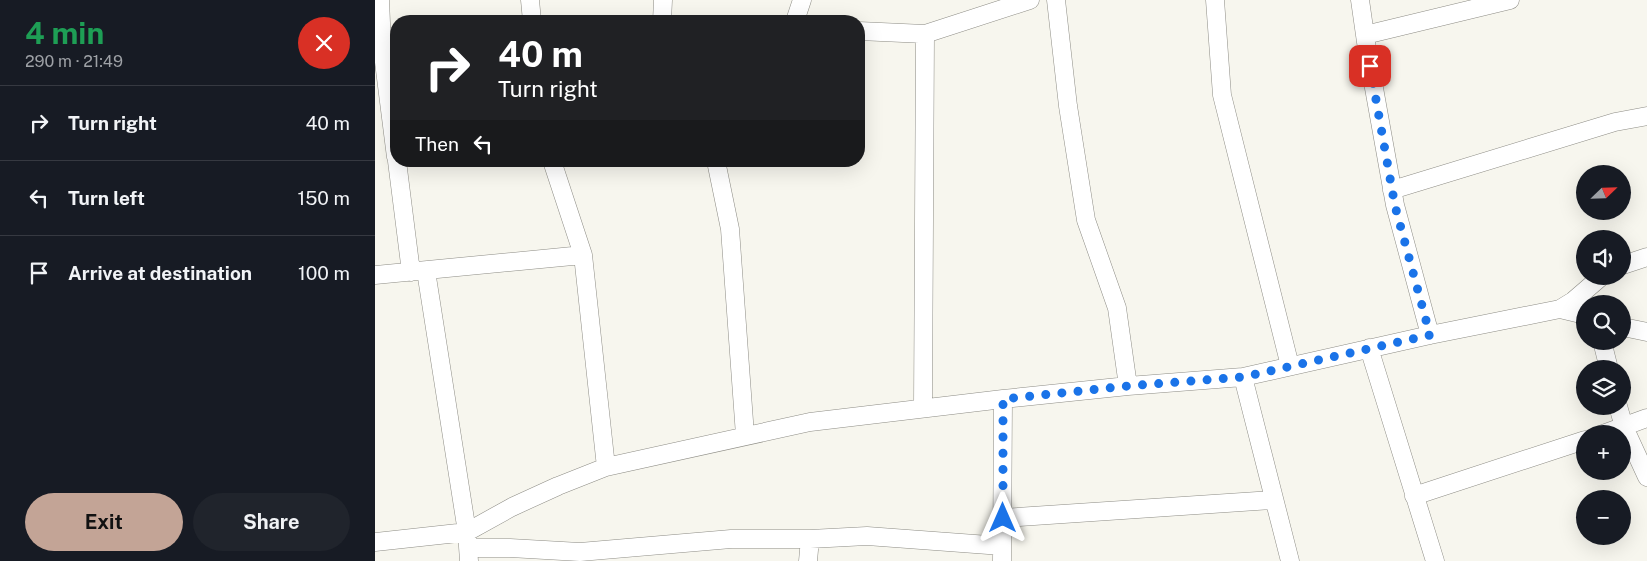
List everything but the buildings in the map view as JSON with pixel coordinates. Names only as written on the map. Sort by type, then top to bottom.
[{"type":"street","points":[[380,0],[390,96]]},
{"type":"street","points":[[530,0],[532,15]]},
{"type":"street","points":[[662,15],[663,0]]},
{"type":"street","points":[[797,15],[802,0]]},
{"type":"street","points":[[865,31],[925,34],[1030,0]]},
{"type":"street","points":[[1056,0],[1068,106],[1086,220],[1117,308],[1128,386]]},
{"type":"street","points":[[1215,0],[1222,95],[1290,366]]},
{"type":"street","points":[[1360,0],[1395,206],[1430,335]]},
{"type":"street","points":[[1365,35],[1510,0]]},
{"type":"street","points":[[923,408],[925,34]]},
{"type":"street","points":[[1392,190],[1615,122],[1647,116]]},
{"type":"street","points":[[398,167],[468,547]]},
{"type":"street","points":[[554,167],[583,255],[606,467]]},
{"type":"street","points":[[717,167],[730,229],[745,435]]},
{"type":"street","points":[[375,275],[583,255]]},
{"type":"street","points":[[1631,263],[1647,258]]},
{"type":"street","points":[[468,547],[520,504],[606,467],[810,422],[1128,386],[1243,377],[1369,348],[1561,309],[1592,285]]},
{"type":"street","points":[[1561,309],[1576,313]]},
{"type":"street","points":[[1631,329],[1647,332]]},
{"type":"street","points":[[1369,348],[1435,561]]},
{"type":"street","points":[[1243,377],[1289,561]]},
{"type":"street","points":[[375,542],[581,552],[731,540],[867,536],[1002,553],[1003,399]]},
{"type":"street","points":[[1629,425],[1647,418]]},
{"type":"street","points":[[1631,442],[1647,477]]},
{"type":"street","points":[[1414,496],[1576,443]]},
{"type":"street","points":[[1003,518],[1273,500]]},
{"type":"street","points":[[808,561],[810,539]]},
{"type":"route","points":[[1003,518],[1003,399],[1128,386],[1243,377],[1430,335],[1395,206],[1370,66]]}]
